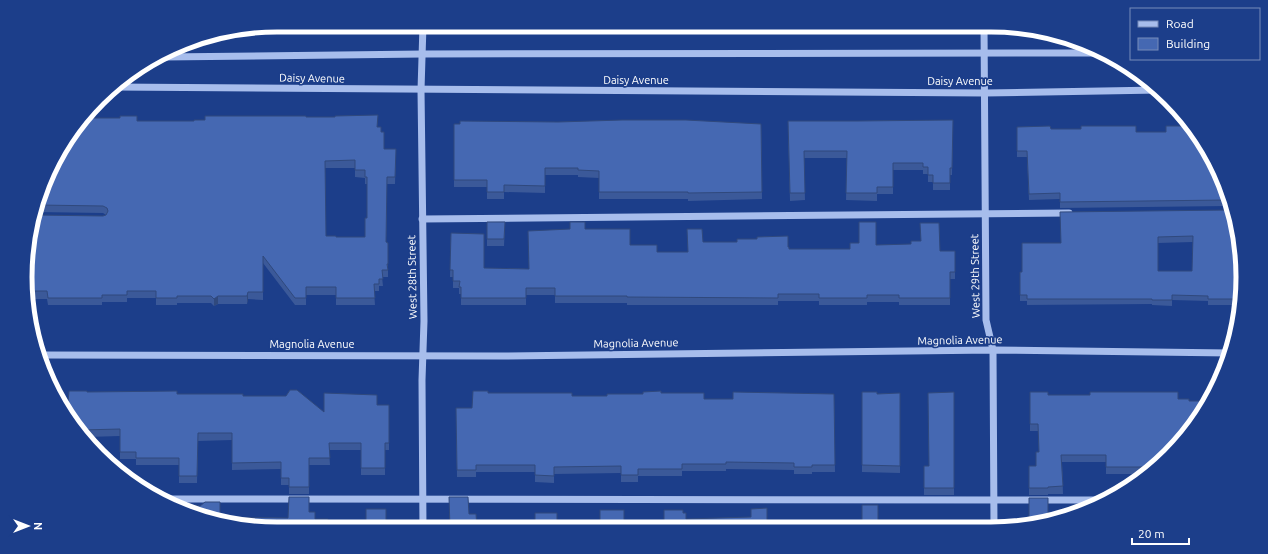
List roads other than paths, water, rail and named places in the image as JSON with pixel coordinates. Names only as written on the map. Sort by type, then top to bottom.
[{"type":"street","name":"West 28th Street","points":[[423,32],[421,90],[423,522]]},
{"type":"street","name":"West 29th Street","points":[[984,32],[986,320],[993,350],[994,522]]},
{"type":"street","name":"Daisy Avenue","points":[[169,57],[423,54],[1090,53]]},
{"type":"street","name":"Daisy Avenue","points":[[123,87],[421,90],[985,92],[1149,90]]},
{"type":"street","points":[[422,219],[1080,213]]},
{"type":"street","name":"Magnolia Avenue","points":[[45,355],[501,356],[993,350],[1224,353]]},
{"type":"street","points":[[174,499],[423,498],[1092,500]]}]
